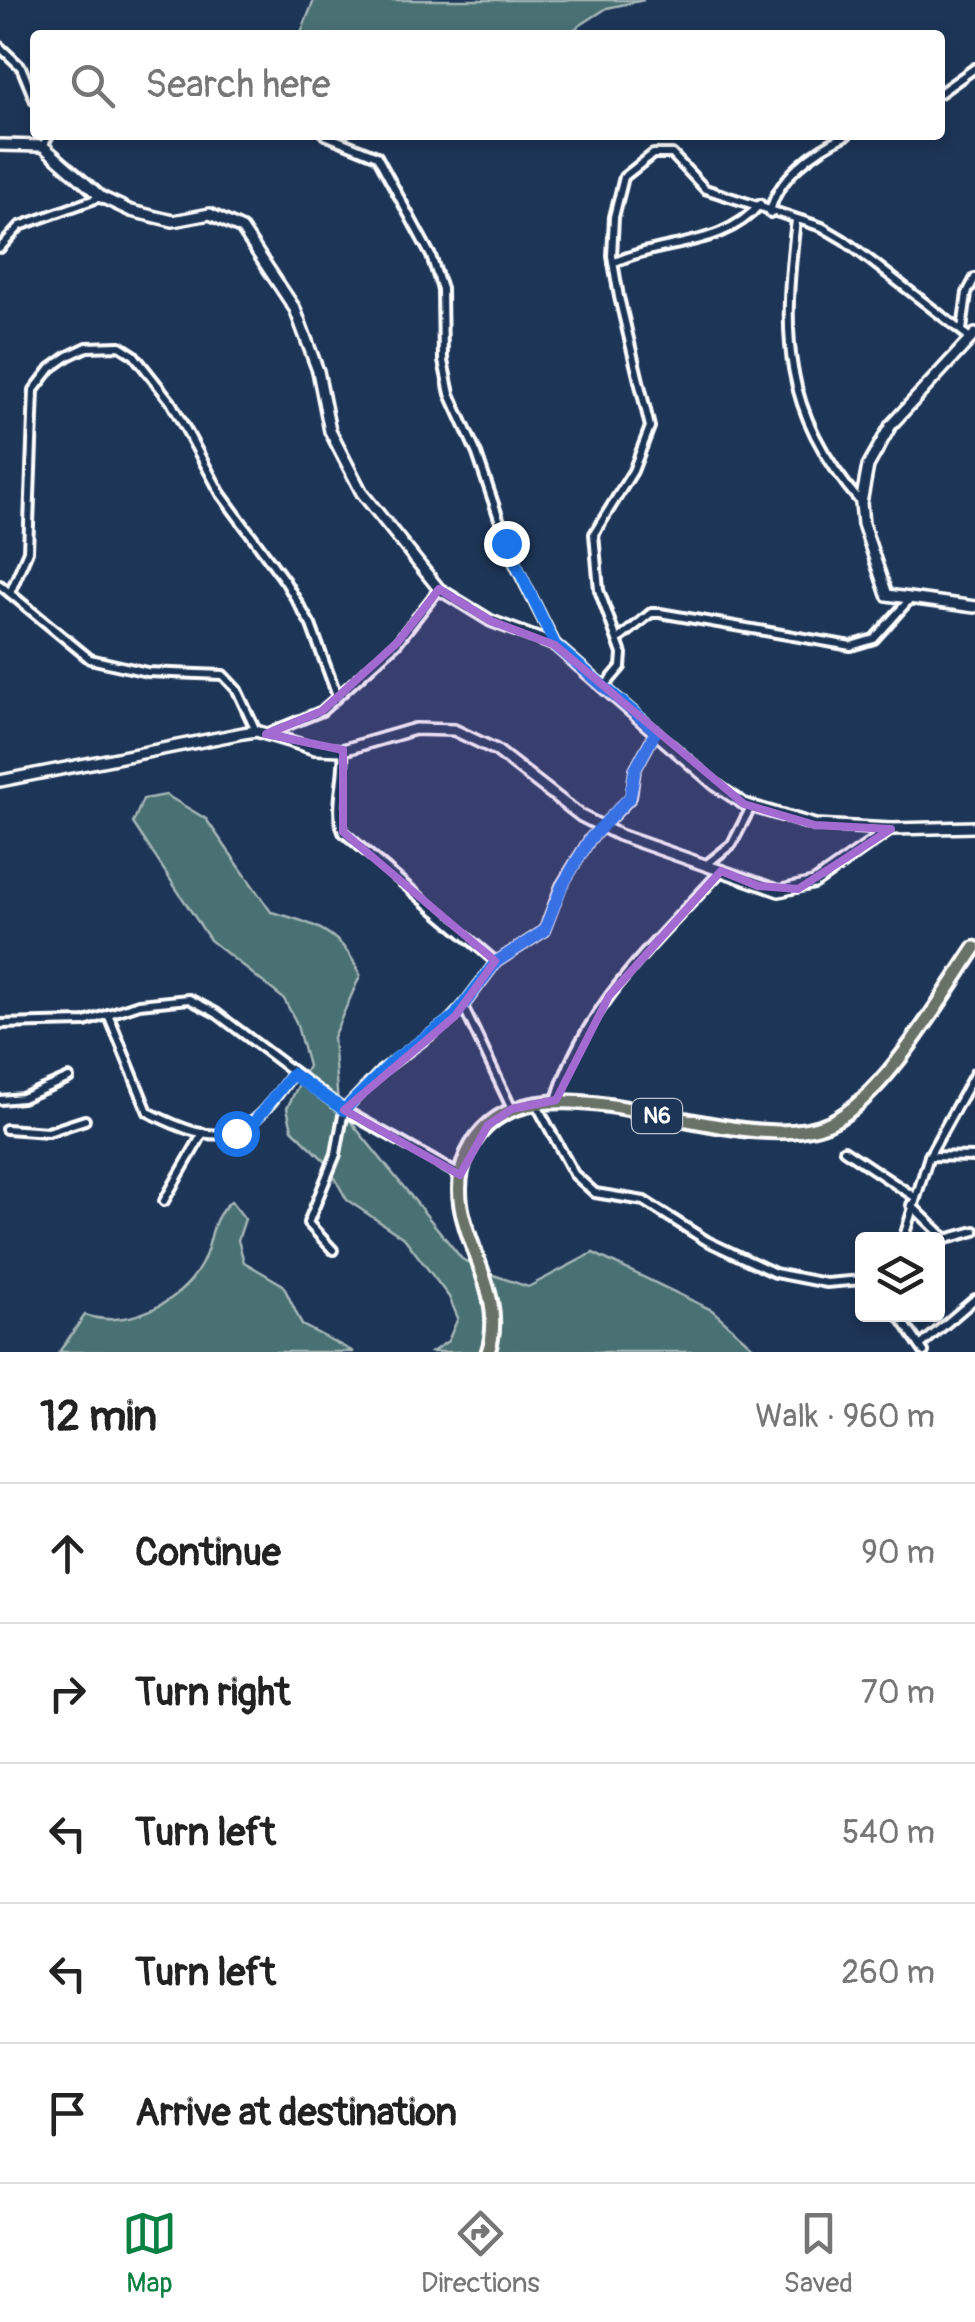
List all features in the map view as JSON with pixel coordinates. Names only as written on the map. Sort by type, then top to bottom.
[{"type":"highway","name":"N6","points":[[460,1175],[478,1136],[512,1109],[535,1101],[556,1100],[752,1130],[812,1130],[848,1113],[872,1093],[975,948]]},
{"type":"highway","points":[[460,1175],[462,1218],[490,1291],[490,1346]]},
{"type":"street","points":[[0,47],[21,66],[30,89]]},
{"type":"street","points":[[945,89],[975,68]]},
{"type":"street","points":[[42,146],[47,140]]},
{"type":"street","points":[[338,140],[377,156],[431,256],[442,289],[444,368],[450,394],[477,454],[513,560],[555,645]]},
{"type":"street","points":[[770,214],[778,189],[790,176],[840,140]]},
{"type":"street","points":[[0,144],[42,146],[101,197],[130,211],[172,222],[222,215],[242,229],[295,309],[318,370],[330,431],[362,493],[439,588],[491,622],[555,645],[714,784],[750,806],[816,825],[890,829],[975,827]]},
{"type":"street","points":[[604,687],[622,667],[619,639],[598,590],[594,534],[640,457],[650,427],[613,263],[618,186],[653,154],[672,154],[706,189],[760,204],[770,214],[822,227],[844,240],[969,334]]},
{"type":"street","points":[[0,248],[20,226],[101,197]]},
{"type":"street","points":[[613,263],[636,252],[722,232],[745,222],[760,204]]},
{"type":"street","points":[[796,220],[788,352],[801,402],[818,442],[861,503]]},
{"type":"street","points":[[975,278],[966,299],[969,334],[884,436],[868,466],[861,503],[868,548],[883,592],[891,598],[975,607]]},
{"type":"street","points":[[10,593],[28,551],[34,390],[51,368],[68,356],[87,347],[120,346],[134,355],[171,402],[221,494],[302,610],[337,696]]},
{"type":"street","points":[[0,585],[90,659],[147,672],[223,675],[237,690],[261,732],[316,748],[343,750],[416,729],[454,730],[496,750],[581,816],[758,886],[798,889],[835,871],[890,829]]},
{"type":"street","points":[[0,781],[261,732],[322,711],[397,643],[439,588]]},
{"type":"street","points":[[619,639],[651,614],[660,614],[851,646],[874,639],[911,598]]},
{"type":"street","points":[[333,1250],[308,1222],[336,1154],[344,1110],[395,1059],[448,1022],[496,962],[544,931],[562,886],[600,825],[630,797],[635,770],[656,731]]},
{"type":"street","points":[[343,750],[346,770],[339,819],[342,832],[496,962]]},
{"type":"street","points":[[707,864],[736,838],[750,806]]},
{"type":"street","points":[[556,1100],[609,996],[645,948],[668,930],[721,870]]},
{"type":"street","points":[[0,1024],[85,1022],[171,998],[189,999],[216,1013],[344,1110],[460,1175]]},
{"type":"street","points":[[463,1006],[512,1109]]},
{"type":"street","points":[[108,1014],[148,1112],[194,1133],[236,1133],[252,1125],[292,1074]]},
{"type":"street","points":[[904,1232],[929,1156],[975,1072]]},
{"type":"street","points":[[0,1100],[22,1098],[69,1078]]},
{"type":"street","points":[[535,1101],[574,1174],[596,1193],[644,1201],[707,1241],[776,1273],[826,1283],[855,1281]]},
{"type":"street","points":[[6,1130],[48,1132],[85,1120]]},
{"type":"street","points":[[164,1201],[204,1132]]},
{"type":"street","points":[[844,1150],[912,1200],[946,1240],[975,1232]]},
{"type":"street","points":[[929,1156],[975,1158]]},
{"type":"street","points":[[903,1322],[922,1349],[975,1299]]},
{"type":"highlighted area","points":[[439,589],[491,621],[555,645],[744,804],[815,825],[891,829],[798,889],[758,886],[721,871],[609,996],[556,1100],[512,1109],[488,1125],[460,1175],[344,1110],[455,1016],[495,961],[343,832],[343,750],[266,734],[322,711],[397,643]]},
{"type":"green space","points":[[314,0],[644,0],[607,8],[573,30],[302,30]]},
{"type":"green space","points":[[166,795],[206,819],[271,912],[325,932],[354,961],[360,976],[333,1037],[338,1106],[462,1259],[528,1287],[593,1253],[712,1310],[759,1352],[432,1352],[448,1341],[458,1318],[449,1297],[405,1239],[347,1200],[325,1161],[292,1129],[287,1108],[308,1066],[296,1022],[284,999],[210,940],[133,823],[143,799]]},
{"type":"green space","points":[[231,1201],[245,1219],[238,1240],[244,1262],[283,1285],[302,1325],[354,1352],[59,1352],[85,1315],[118,1319],[135,1316],[180,1291],[201,1265],[215,1224]]},
{"type":"route","points":[[236,1133],[252,1125],[292,1074],[344,1110],[395,1059],[448,1022],[496,962],[544,931],[562,886],[590,839],[630,797],[635,770],[656,731],[555,645],[506,543]]}]
